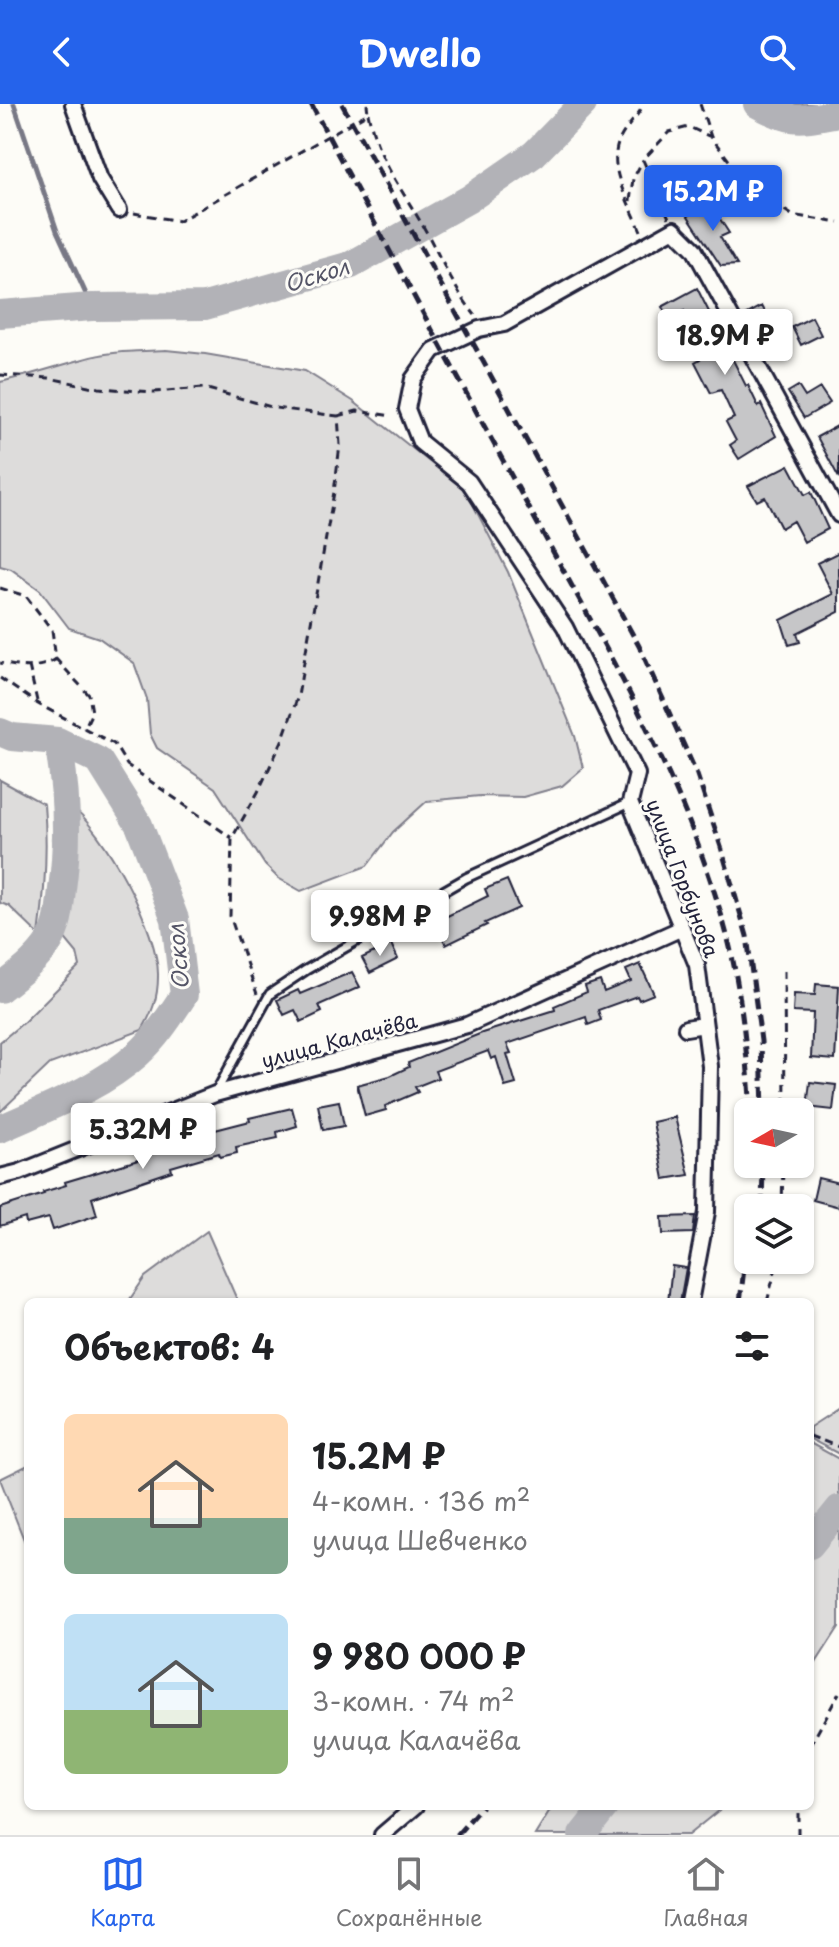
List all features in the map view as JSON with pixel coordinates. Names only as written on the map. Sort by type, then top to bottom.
[{"type":"street","points":[[73,104],[100,179],[119,210]]},
{"type":"street","points":[[407,409],[413,379],[434,350],[485,327],[504,324],[674,229],[694,249],[839,515]]},
{"type":"street","name":"улица Горбунова","points":[[407,409],[420,442],[469,482],[565,627],[637,774],[630,803],[697,965],[710,1066],[707,1212],[691,1298]]},
{"type":"street","name":"улица Калачёва","points":[[0,1177],[20,1172],[215,1094],[467,1025],[682,928]]},
{"type":"street","points":[[686,1028],[704,1025]]},
{"type":"street","points":[[382,1835],[411,1810]]},
{"type":"lane","points":[[215,1094],[270,994],[466,878],[630,803]]},
{"type":"path","points":[[367,104],[380,154],[451,280],[485,327]]},
{"type":"path","points":[[644,104],[620,139],[614,155],[619,178],[646,244]]},
{"type":"path","points":[[700,104],[711,137],[751,189],[792,215],[839,223]]},
{"type":"path","points":[[119,210],[179,221],[368,113]]},
{"type":"path","points":[[630,205],[633,179],[643,160],[669,132],[689,127],[711,137]]},
{"type":"path","points":[[643,160],[674,229]]},
{"type":"path","points":[[0,375],[154,392],[204,388],[275,408],[338,416],[357,411],[391,417],[407,409]]},
{"type":"path","points":[[262,1009],[230,916],[232,838],[282,741],[298,696],[334,492],[340,445],[338,416]]},
{"type":"path","points":[[0,588],[26,596],[52,630],[56,659],[89,695],[92,712],[84,729]]},
{"type":"path","points":[[0,663],[14,666],[48,665],[56,659]]},
{"type":"path","points":[[29,666],[38,704]]},
{"type":"path","points":[[0,678],[38,704],[114,744],[127,765],[232,838]]},
{"type":"path","points":[[784,971],[785,1098]]},
{"type":"path","points":[[768,1298],[774,1274]]},
{"type":"path","points":[[814,1438],[839,1447]]},
{"type":"path","points":[[814,1739],[839,1693]]},
{"type":"path","points":[[798,1810],[798,1835]]},
{"type":"shaded area","points":[[762,104],[839,104],[839,110],[795,118]]},
{"type":"shaded area","points":[[166,350],[305,371],[353,401],[466,491],[508,572],[575,736],[583,768],[562,786],[523,797],[480,796],[427,801],[393,832],[367,866],[301,891],[278,878],[265,865],[215,788],[157,748],[150,734],[147,699],[134,663],[99,638],[69,628],[40,590],[11,569],[0,566],[0,382],[100,355]]},
{"type":"shaded area","points":[[0,780],[44,804],[45,870],[39,935],[9,906],[0,903]]},
{"type":"shaded area","points":[[68,804],[98,835],[140,910],[156,958],[156,999],[142,1030],[50,1064],[0,1112],[0,1042],[80,966],[77,953],[62,935],[69,870]]},
{"type":"shaded area","points":[[207,1231],[236,1298],[131,1298],[145,1277]]},
{"type":"shaded area","points":[[839,1408],[839,1454],[814,1441],[814,1424]]},
{"type":"shaded area","points":[[814,1445],[839,1459],[839,1627],[814,1666]]},
{"type":"shaded area","points":[[24,1467],[24,1540],[0,1479]]},
{"type":"shaded area","points":[[551,1810],[719,1810],[688,1835],[535,1835]]},
{"type":"building","points":[[709,202],[729,233],[720,237],[737,265],[721,266],[688,216]]},
{"type":"building","points":[[697,288],[746,386],[758,406],[761,404],[776,436],[739,459],[730,445],[736,441],[726,422],[734,418],[721,390],[711,393],[695,362],[707,355],[691,315],[686,317],[684,311],[669,319],[662,307]]},
{"type":"building","points":[[762,306],[772,325],[754,334],[744,316]]},
{"type":"building","points":[[812,317],[821,335],[801,345],[792,327]]},
{"type":"building","points":[[798,386],[805,397],[820,388],[830,403],[804,418],[788,392]]},
{"type":"building","points":[[839,425],[839,478],[817,437]]},
{"type":"building","points":[[789,465],[805,495],[811,492],[828,529],[804,542],[793,521],[781,528],[765,497],[757,501],[748,486]]},
{"type":"building","points":[[839,552],[839,612],[797,633],[800,642],[789,645],[781,620],[833,594],[817,563]]},
{"type":"building","points":[[507,880],[519,908],[446,945],[435,922],[488,896],[485,889]]},
{"type":"building","points":[[391,944],[398,959],[370,973],[362,958]]},
{"type":"building","points":[[640,964],[654,994],[639,1000],[637,996],[598,1010],[601,1020],[588,1025],[586,1017],[507,1044],[516,1084],[505,1087],[496,1057],[491,1059],[488,1051],[435,1071],[438,1078],[415,1087],[418,1092],[385,1106],[386,1110],[365,1116],[357,1085],[390,1076],[409,1067],[408,1063],[482,1033],[555,1010],[554,1006],[587,992],[585,986],[600,981],[604,992],[631,981],[626,970]]},
{"type":"building","points":[[352,972],[360,987],[319,1005],[322,1012],[301,1022],[295,1010],[284,1015],[277,1000],[298,990],[300,994]]},
{"type":"building","points":[[816,984],[839,986],[835,1060],[811,1058],[813,1013],[793,1012],[794,994],[815,995]]},
{"type":"building","points":[[810,1082],[836,1085],[833,1110],[814,1108],[814,1098],[808,1098]]},
{"type":"building","points":[[339,1101],[344,1126],[323,1130],[318,1105]]},
{"type":"building","points":[[292,1108],[297,1126],[277,1132],[278,1138],[236,1147],[237,1153],[220,1157],[219,1153],[171,1167],[172,1171],[92,1198],[97,1215],[53,1230],[49,1218],[26,1224],[25,1218],[0,1226],[0,1208],[44,1194],[66,1185],[65,1182],[148,1157],[145,1148]]},
{"type":"building","points":[[675,1117],[689,1175],[664,1179],[653,1122]]},
{"type":"building","points":[[818,1178],[839,1183],[839,1207],[814,1200]]},
{"type":"building","points":[[695,1216],[693,1233],[663,1234],[662,1217]]},
{"type":"building","points":[[672,1266],[686,1268],[681,1298],[668,1298]]},
{"type":"waterway","points":[[14,104],[57,231],[92,307]]},
{"type":"waterway","name":"Оскол","points":[[0,314],[92,307],[205,306],[351,265],[469,199],[534,154],[583,104]]},
{"type":"waterway","points":[[757,104],[797,119],[839,113]]},
{"type":"waterway","name":"Оскол","points":[[0,732],[12,737],[58,741],[99,761],[139,825],[175,919],[184,995],[151,1041],[123,1066],[72,1097],[0,1129]]},
{"type":"waterway","points":[[0,989],[39,955],[57,923],[66,833],[58,741]]},
{"type":"waterway","points":[[814,1540],[839,1509]]},
{"type":"waterway","points":[[582,1835],[602,1810]]},
{"type":"railway","points":[[311,104],[611,658],[690,823],[711,880],[733,960],[750,1098]]},
{"type":"railway","points":[[342,104],[639,646],[696,772],[747,936],[761,1041],[763,1098]]},
{"type":"railway","points":[[762,1194],[763,1178]]},
{"type":"railway","points":[[740,1298],[743,1274]]},
{"type":"railway","points":[[457,1835],[479,1810]]}]
